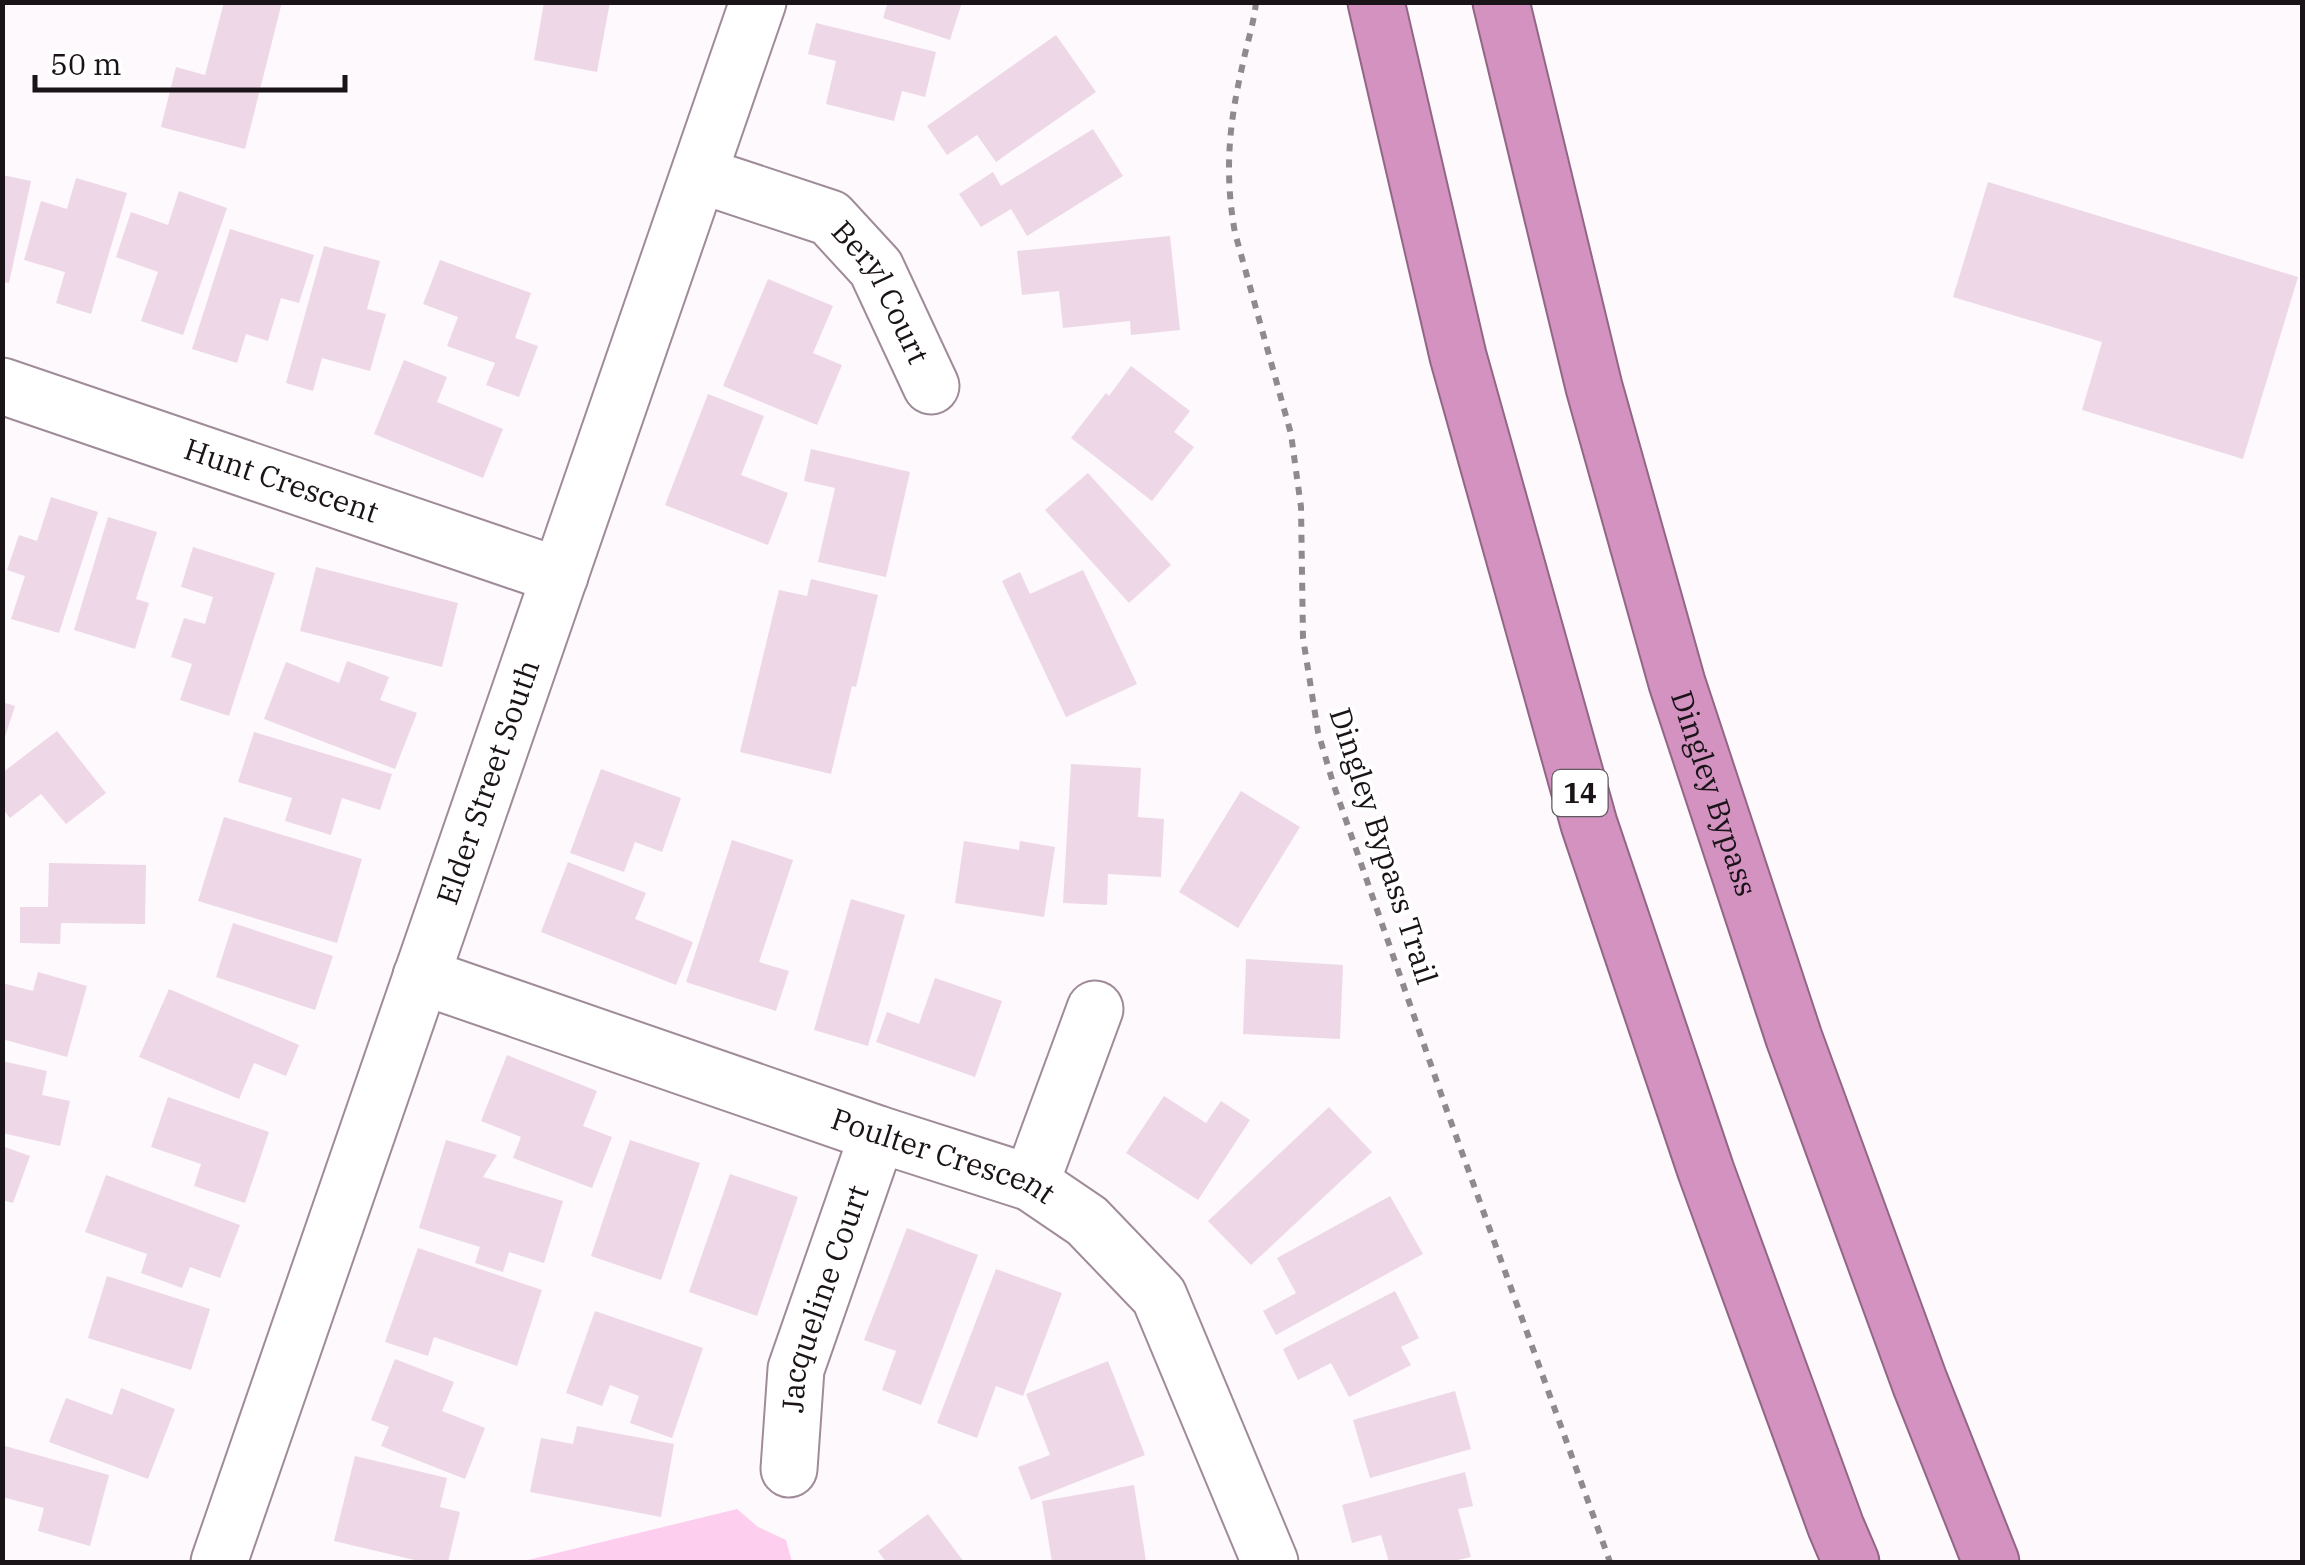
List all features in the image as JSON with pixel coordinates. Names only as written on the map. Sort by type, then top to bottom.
[{"type":"highway","name":"14","points":[[1376,2],[1458,356],[1589,824],[1706,1171],[1851,1562]]},
{"type":"highway","name":"Dingley Bypass","points":[[1500,2],[1594,386],[1677,683],[1800,1056],[1992,1562]]},
{"type":"street","name":"Elder Street South","points":[[219,1562],[758,2]]},
{"type":"street","name":"Beryl Court","points":[[700,175],[830,218],[876,268],[930,386]]},
{"type":"street","name":"Hunt Crescent","points":[[2,386],[560,576]]},
{"type":"street","name":"Poulter Crescent","points":[[421,976],[1030,1183],[1088,1221],[1159,1296],[1270,1562]]},
{"type":"street","points":[[1030,1183],[1094,1009]]},
{"type":"street","name":"Jacqueline Court","points":[[789,1470],[796,1369],[878,1134]]},
{"type":"path","name":"Dingley Bypass Trail","points":[[1256,2],[1229,132],[1230,202],[1291,434],[1301,507],[1303,638],[1318,732],[1448,1112],[1610,1562]]},
{"type":"shaded area","points":[[737,1509],[758,1527],[786,1540],[792,1562],[520,1562]]},
{"type":"building","points":[[224,2],[282,2],[245,149],[161,127],[176,67],[205,75]]},
{"type":"building","points":[[544,2],[610,2],[597,72],[534,60]]},
{"type":"building","points":[[888,2],[962,2],[950,40],[883,18]]},
{"type":"building","points":[[816,23],[936,52],[925,97],[902,91],[894,121],[826,104],[836,61],[808,54]]},
{"type":"building","points":[[1056,35],[1096,92],[996,162],[977,135],[947,155],[927,126]]},
{"type":"building","points":[[1093,129],[1123,176],[1027,236],[1011,209],[981,227],[959,194],[993,172],[1001,186]]},
{"type":"building","points":[[2,175],[31,181],[9,283],[2,282]]},
{"type":"building","points":[[76,178],[127,193],[91,314],[56,303],[65,272],[24,260],[41,201],[67,209]]},
{"type":"building","points":[[1988,182],[2298,277],[2243,459],[2082,410],[2102,342],[1953,297]]},
{"type":"building","points":[[179,191],[227,208],[183,335],[141,321],[158,272],[116,257],[131,212],[168,225]]},
{"type":"building","points":[[230,229],[314,255],[299,303],[281,298],[268,341],[246,334],[237,363],[192,349]]},
{"type":"building","points":[[1170,236],[1180,330],[1131,335],[1130,321],[1063,328],[1059,291],[1022,295],[1017,251]]},
{"type":"building","points":[[324,246],[380,261],[367,309],[386,314],[370,371],[322,358],[313,391],[286,383]]},
{"type":"building","points":[[440,260],[531,293],[515,338],[538,346],[519,397],[486,385],[495,363],[447,346],[458,317],[423,304]]},
{"type":"building","points":[[768,279],[833,306],[813,353],[842,365],[817,425],[723,386]]},
{"type":"building","points":[[404,360],[447,377],[437,402],[503,429],[483,478],[374,434]]},
{"type":"building","points":[[1131,366],[1190,411],[1174,432],[1194,447],[1152,501],[1071,438]]},
{"type":"building","points":[[708,394],[764,416],[741,475],[788,493],[768,545],[665,505]]},
{"type":"building","points":[[811,449],[910,472],[886,577],[818,562],[835,488],[804,481]]},
{"type":"building","points":[[1088,473],[1171,565],[1129,603],[1045,510]]},
{"type":"building","points":[[51,497],[98,512],[59,633],[11,619],[25,576],[7,570],[19,535],[37,541]]},
{"type":"building","points":[[108,517],[157,532],[136,599],[149,603],[135,649],[74,630]]},
{"type":"building","points":[[193,547],[275,573],[229,716],[180,700],[192,664],[171,657],[184,618],[205,624],[213,597],[181,587]]},
{"type":"building","points":[[316,567],[458,603],[442,667],[300,631]]},
{"type":"building","points":[[1083,570],[1137,684],[1066,717],[1002,581],[1020,572],[1030,594]]},
{"type":"building","points":[[811,579],[878,595],[831,774],[740,752],[779,590],[807,596]]},
{"type":"building","points":[[347,661],[389,677],[380,700],[417,713],[395,769],[264,719],[286,662],[339,683]]},
{"type":"building","points":[[2,702],[15,706],[3,743],[2,743]]},
{"type":"building","points":[[57,731],[106,793],[66,824],[41,794],[10,818],[2,808],[2,773]]},
{"type":"building","points":[[254,732],[392,774],[380,810],[342,798],[331,835],[285,821],[292,798],[238,782]]},
{"type":"building","points":[[1071,764],[1141,768],[1138,817],[1164,819],[1161,877],[1108,874],[1107,905],[1063,903]]},
{"type":"building","points":[[601,769],[681,798],[662,852],[635,842],[624,872],[570,853]]},
{"type":"building","points":[[1241,791],[1300,827],[1238,928],[1179,892]]},
{"type":"building","points":[[224,817],[362,859],[337,943],[198,901]]},
{"type":"building","points":[[732,840],[793,860],[759,962],[789,971],[776,1011],[686,982]]},
{"type":"building","points":[[964,841],[1019,850],[1020,841],[1055,847],[1044,917],[955,903]]},
{"type":"building","points":[[568,862],[646,893],[635,919],[693,942],[676,985],[541,932]]},
{"type":"building","points":[[49,863],[146,865],[145,924],[61,923],[60,944],[20,943],[20,907],[48,907]]},
{"type":"building","points":[[851,899],[905,915],[868,1046],[814,1030]]},
{"type":"building","points":[[233,923],[333,956],[315,1010],[216,977]]},
{"type":"building","points":[[1246,959],[1343,965],[1340,1039],[1243,1034]]},
{"type":"building","points":[[38,972],[87,986],[67,1057],[2,1039],[2,983],[33,991]]},
{"type":"building","points":[[935,978],[1002,1001],[975,1077],[876,1042],[887,1012],[919,1024]]},
{"type":"building","points":[[169,989],[299,1045],[286,1076],[254,1063],[239,1099],[139,1057]]},
{"type":"building","points":[[507,1055],[597,1091],[583,1126],[612,1137],[592,1188],[513,1158],[521,1137],[481,1121]]},
{"type":"building","points":[[2,1061],[47,1071],[42,1095],[70,1101],[60,1146],[2,1133]]},
{"type":"building","points":[[1164,1096],[1206,1123],[1221,1101],[1250,1120],[1198,1200],[1126,1153]]},
{"type":"building","points":[[168,1097],[269,1132],[245,1203],[194,1186],[201,1164],[151,1147]]},
{"type":"building","points":[[1329,1107],[1372,1152],[1251,1265],[1208,1221]]},
{"type":"building","points":[[446,1140],[497,1155],[483,1177],[563,1201],[544,1263],[509,1252],[503,1272],[475,1263],[480,1247],[419,1228]]},
{"type":"building","points":[[630,1140],[700,1163],[661,1280],[591,1256]]},
{"type":"building","points":[[2,1146],[30,1156],[13,1203],[2,1200]]},
{"type":"building","points":[[730,1174],[798,1197],[757,1316],[689,1292]]},
{"type":"building","points":[[106,1175],[240,1225],[220,1278],[190,1267],[182,1288],[141,1273],[147,1254],[85,1232]]},
{"type":"building","points":[[1390,1196],[1423,1254],[1276,1335],[1263,1311],[1296,1293],[1277,1258]]},
{"type":"building","points":[[907,1228],[978,1255],[921,1405],[882,1390],[896,1351],[864,1340]]},
{"type":"building","points":[[418,1248],[542,1290],[517,1366],[434,1337],[428,1356],[385,1342]]},
{"type":"building","points":[[996,1269],[1062,1293],[1023,1396],[996,1386],[977,1438],[937,1423]]},
{"type":"building","points":[[107,1276],[210,1309],[191,1370],[88,1338]]},
{"type":"building","points":[[1395,1291],[1419,1338],[1401,1347],[1411,1365],[1349,1397],[1331,1363],[1298,1380],[1283,1349]]},
{"type":"building","points":[[595,1311],[703,1348],[672,1438],[630,1423],[639,1396],[610,1385],[602,1406],[566,1393]]},
{"type":"building","points":[[395,1359],[454,1382],[442,1411],[485,1428],[465,1479],[381,1446],[389,1427],[371,1420]]},
{"type":"building","points":[[1108,1361],[1145,1455],[1031,1500],[1018,1467],[1050,1455],[1026,1394]]},
{"type":"building","points":[[121,1388],[175,1409],[148,1479],[49,1442],[66,1398],[112,1415]]},
{"type":"building","points":[[1455,1391],[1471,1449],[1370,1478],[1353,1420]]},
{"type":"building","points":[[577,1426],[674,1444],[661,1517],[530,1492],[541,1438],[573,1444]]},
{"type":"building","points":[[5,1446],[109,1475],[90,1546],[38,1531],[44,1508],[2,1497]]},
{"type":"building","points":[[355,1456],[447,1478],[440,1507],[460,1512],[448,1562],[423,1562],[334,1541]]},
{"type":"building","points":[[1465,1472],[1473,1506],[1458,1509],[1471,1557],[1449,1562],[1389,1562],[1381,1535],[1352,1543],[1342,1505]]},
{"type":"building","points":[[1134,1485],[1146,1561],[1052,1562],[1042,1501]]},
{"type":"building","points":[[928,1514],[964,1562],[886,1562],[878,1551]]}]
